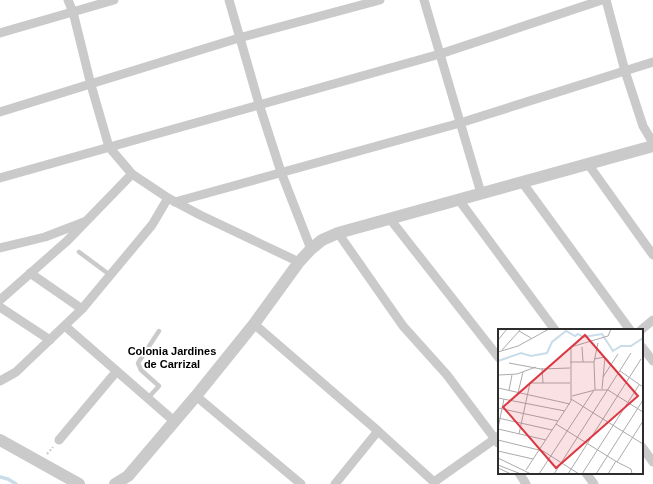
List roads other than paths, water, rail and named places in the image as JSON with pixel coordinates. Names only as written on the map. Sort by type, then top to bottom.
[{"type":"street","points":[[68,0],[73,12],[91,85],[109,147],[132,174],[172,200],[200,215],[299,262]]},
{"type":"street","points":[[0,33],[114,0]]},
{"type":"street","points":[[229,0],[259,104],[282,172],[311,249]]},
{"type":"street","points":[[0,112],[239,38],[380,0]]},
{"type":"street","points":[[424,0],[481,193]]},
{"type":"street","points":[[0,178],[440,54],[602,0]]},
{"type":"street","points":[[606,0],[625,70],[643,126],[653,142]]},
{"type":"street","points":[[0,381],[16,372],[82,309],[172,200],[282,172],[460,123],[653,62]]},
{"type":"street","points":[[116,484],[128,476],[196,396],[254,324],[299,262],[322,240],[338,233],[653,146]]},
{"type":"street","points":[[588,164],[653,255]]},
{"type":"street","points":[[0,300],[67,241],[132,174]]},
{"type":"street","points":[[522,182],[629,329]]},
{"type":"street","points":[[459,200],[554,329]]},
{"type":"street","points":[[390,219],[498,357]]},
{"type":"street","points":[[0,248],[45,237],[87,221]]},
{"type":"street","points":[[254,324],[378,431],[434,482],[498,439],[447,375],[403,326],[338,233]]},
{"type":"street","points":[[30,273],[82,309]]},
{"type":"street","points":[[0,307],[50,340]]},
{"type":"street","points":[[642,329],[653,320]]},
{"type":"street","points":[[65,326],[174,421]]},
{"type":"street","points":[[643,348],[653,362]]},
{"type":"street","points":[[59,440],[116,372]]},
{"type":"street","points":[[196,396],[301,484]]},
{"type":"street","points":[[335,484],[378,431]]},
{"type":"street","points":[[0,440],[79,484]]},
{"type":"street","points":[[643,448],[653,462]]},
{"type":"street","points":[[520,474],[526,484]]},
{"type":"street","points":[[587,474],[594,484]]},
{"type":"lane","points":[[79,252],[110,275]]},
{"type":"lane","points":[[148,398],[159,386],[142,370],[138,363],[159,331]]},
{"type":"waterway","points":[[0,477],[8,479],[16,484]]},
{"type":"district","name":"Colonia Jardines de Carrizal","points":[[172,357]]}]
